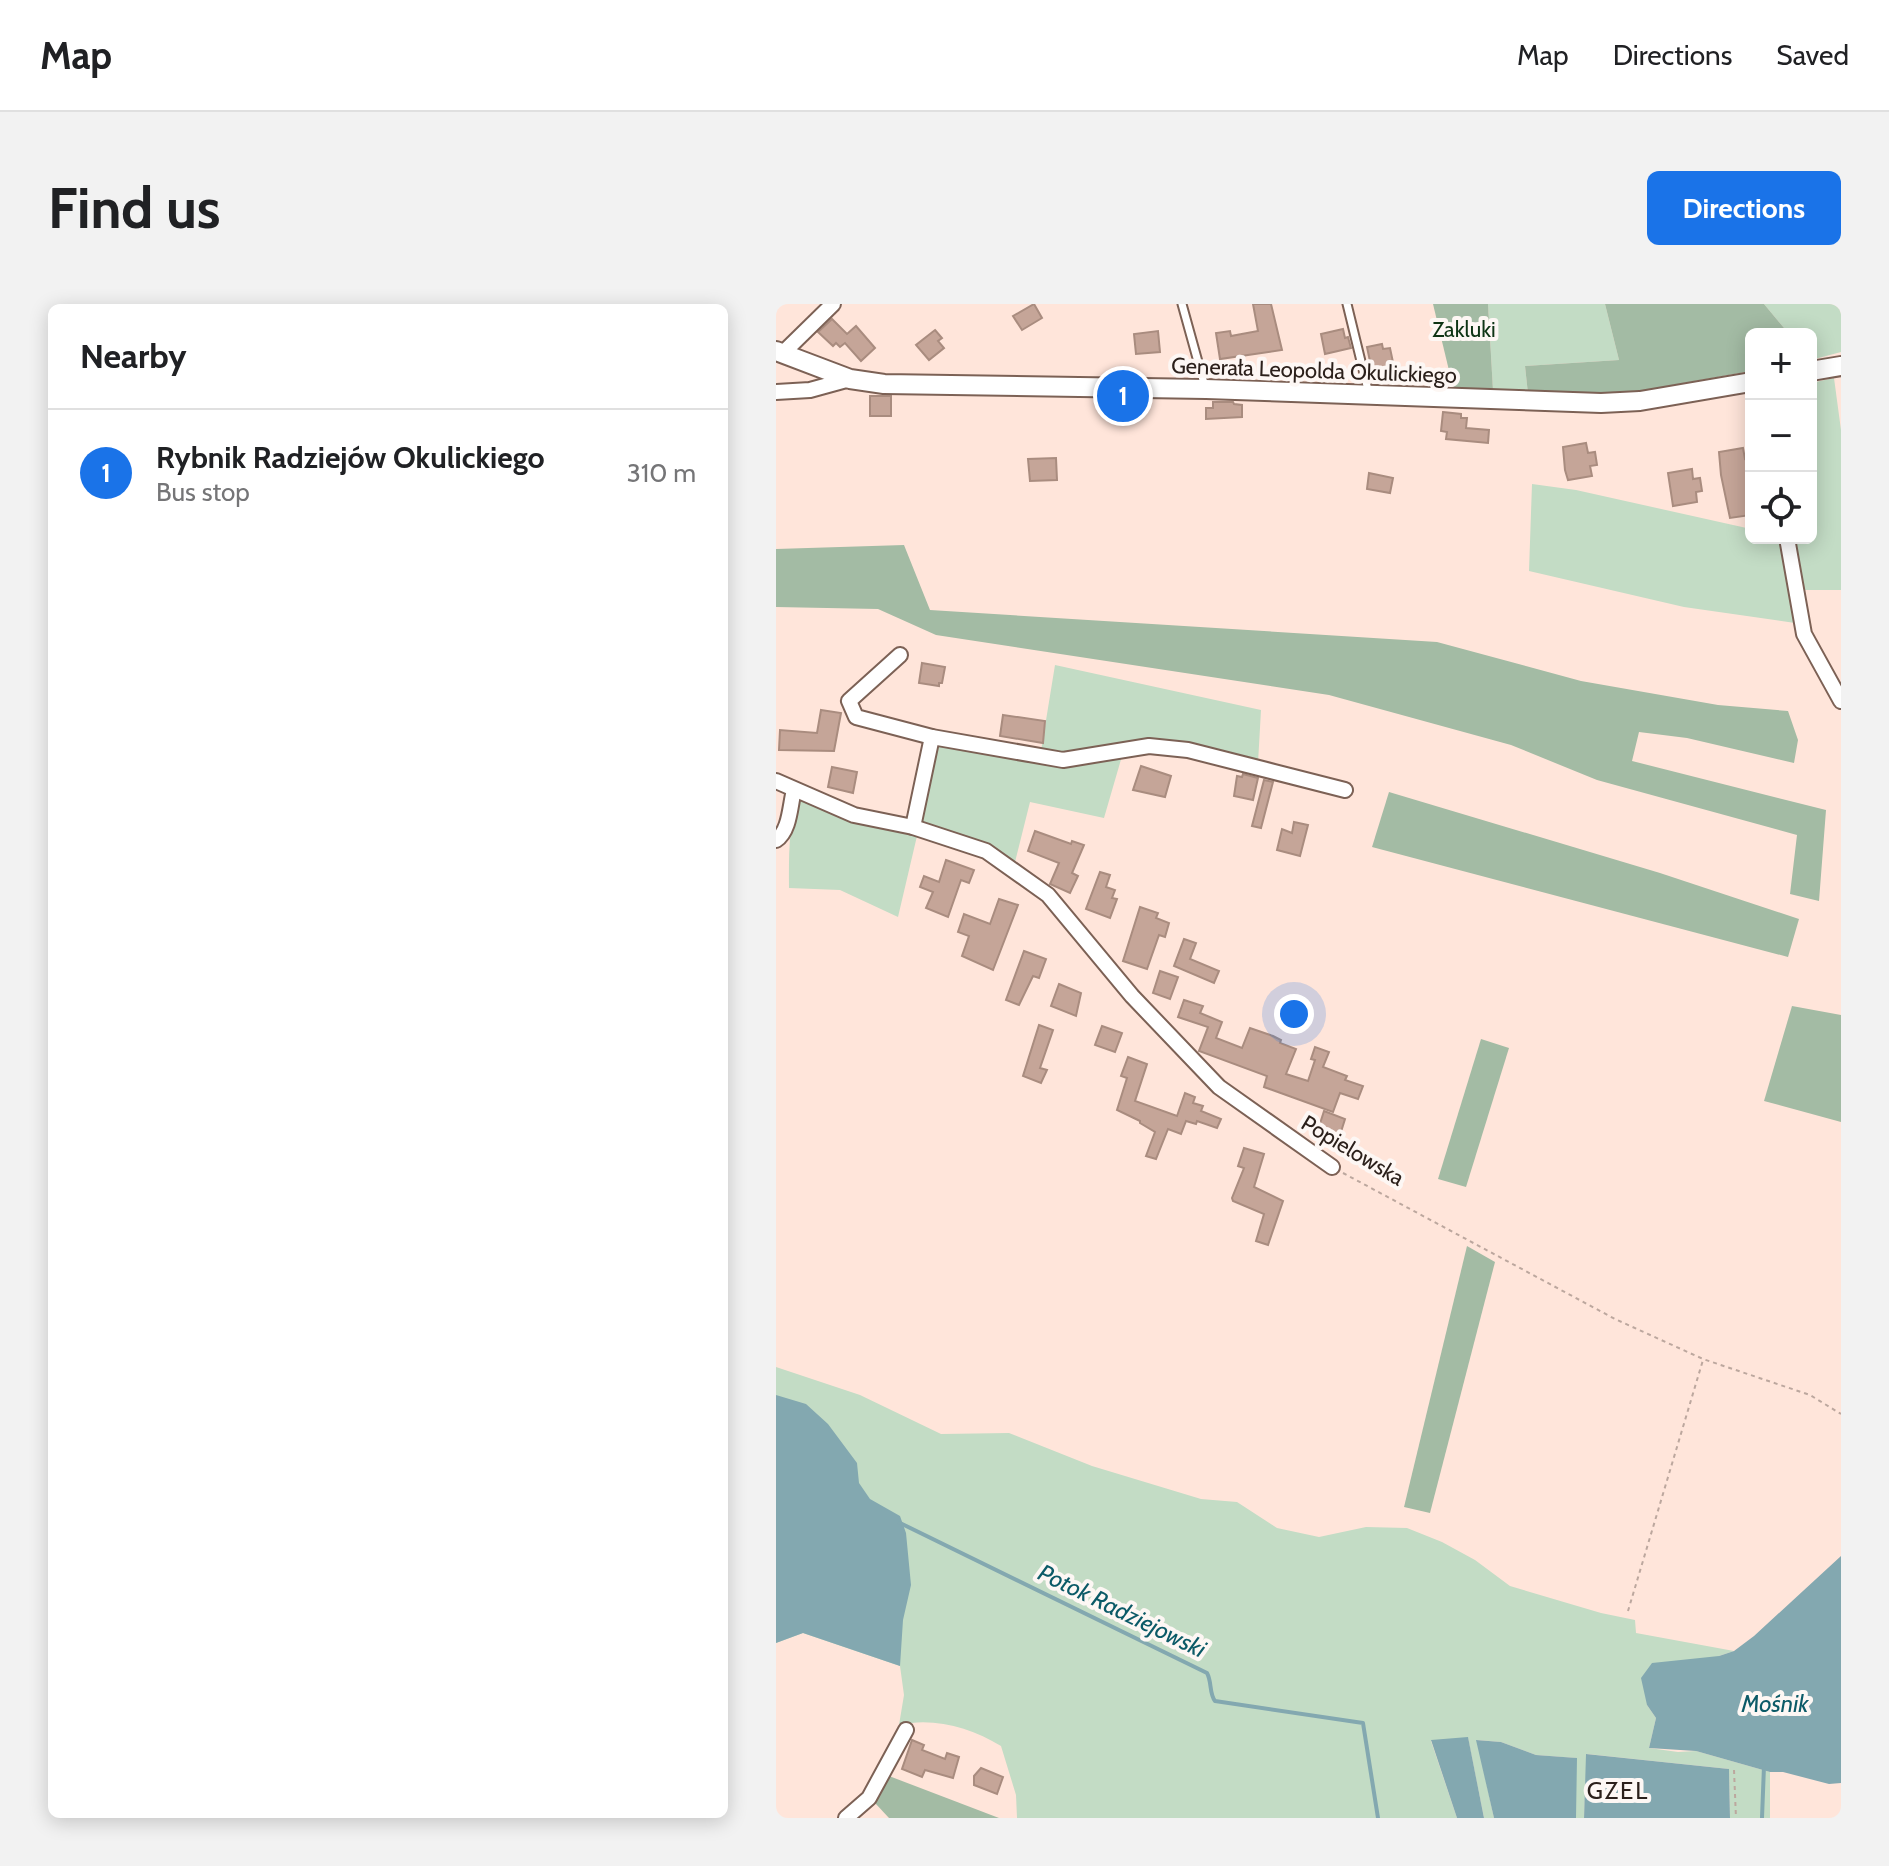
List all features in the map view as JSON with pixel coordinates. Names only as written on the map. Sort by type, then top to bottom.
[{"type":"street","name":"Generała Leopolda Okulickiego","points":[[833,304],[779,352],[850,379],[897,384],[1206,389],[1613,403],[1745,383]]},
{"type":"street","points":[[1817,370],[1841,366]]},
{"type":"street","points":[[776,392],[810,390],[850,379]]},
{"type":"street","points":[[1788,544],[1804,634],[1841,701]]},
{"type":"street","points":[[900,655],[849,701],[856,717],[932,737],[1063,760],[1149,746],[1188,750],[1345,790]]},
{"type":"street","points":[[913,827],[932,737]]},
{"type":"street","name":"Popielowska","points":[[776,781],[854,815],[913,827],[986,851],[1048,895],[1132,996],[1219,1087],[1332,1167]]},
{"type":"street","points":[[776,840],[786,827],[794,790]]},
{"type":"street","points":[[846,1818],[869,1798],[906,1730]]},
{"type":"lane","points":[[1182,304],[1206,389]]},
{"type":"lane","points":[[1347,304],[1369,396]]},
{"type":"path","name":"Popielowska","points":[[1332,1167],[1615,1319],[1703,1359],[1810,1395],[1841,1414]]},
{"type":"path","points":[[1628,1611],[1703,1359]]},
{"type":"path","points":[[1734,1770],[1736,1818]]},
{"type":"green space","name":"Zakluki","points":[[1433,304],[1488,304],[1493,390],[1453,387]]},
{"type":"green space","points":[[1488,304],[1605,304],[1619,360],[1525,366],[1528,394],[1493,390]]},
{"type":"green space","points":[[1605,304],[1764,304],[1784,328],[1745,328],[1745,372],[1628,393],[1528,394],[1525,366],[1619,360]]},
{"type":"green space","points":[[1764,304],[1841,304],[1841,352],[1817,358],[1817,328],[1784,328]]},
{"type":"green space","points":[[1834,378],[1841,430],[1841,590],[1801,590],[1794,544],[1817,544],[1817,382]]},
{"type":"green space","points":[[1532,484],[1576,490],[1745,528],[1745,544],[1781,544],[1795,623],[1684,607],[1529,571]]},
{"type":"green space","points":[[904,545],[930,610],[1437,642],[1581,681],[1718,705],[1788,711],[1798,740],[1794,763],[1687,738],[1639,732],[1632,761],[1826,810],[1819,901],[1790,894],[1797,835],[1597,780],[1511,745],[1329,695],[936,635],[878,609],[776,607],[776,549]]},
{"type":"green space","points":[[1055,665],[1261,710],[1258,763],[1170,741],[1076,753],[1041,751]]},
{"type":"green space","points":[[939,744],[1076,763],[1122,756],[1104,818],[1030,802],[1014,866],[996,848],[920,823]]},
{"type":"green space","points":[[1389,792],[1660,873],[1799,919],[1788,957],[1372,847]]},
{"type":"green space","points":[[798,798],[847,819],[917,836],[898,917],[840,890],[789,888],[791,831]]},
{"type":"green space","points":[[1792,1006],[1841,1015],[1841,1122],[1764,1101]]},
{"type":"green space","points":[[1481,1039],[1509,1048],[1466,1187],[1438,1179]]},
{"type":"green space","points":[[1467,1246],[1495,1262],[1430,1513],[1404,1507]]},
{"type":"green space","points":[[776,1367],[860,1395],[941,1434],[1009,1433],[1092,1466],[1201,1499],[1237,1502],[1277,1528],[1319,1537],[1366,1527],[1407,1528],[1475,1560],[1510,1586],[1635,1620],[1636,1633],[1734,1651],[1719,1656],[1647,1705],[1656,1718],[1649,1748],[1696,1751],[1770,1772],[1770,1818],[1730,1818],[1729,1769],[1587,1754],[1584,1818],[1576,1818],[1576,1758],[1536,1755],[1501,1742],[1477,1740],[1494,1818],[1484,1818],[1468,1738],[1431,1741],[1457,1818],[1017,1818],[1016,1795],[1001,1746],[977,1734],[939,1723],[899,1725],[904,1695],[900,1666],[803,1633],[776,1643]]},
{"type":"green space","points":[[889,1776],[999,1818],[889,1818],[875,1803]]},
{"type":"water","points":[[776,1395],[806,1404],[828,1424],[857,1463],[859,1483],[870,1499],[900,1516],[906,1533],[911,1585],[903,1620],[900,1666],[803,1633],[776,1643]]},
{"type":"water","name":"Mośnik","points":[[1841,1556],[1841,1783],[1829,1784],[1783,1772],[1770,1772],[1696,1751],[1649,1748],[1656,1718],[1647,1705],[1641,1678],[1652,1663],[1719,1656],[1734,1651]]},
{"type":"water","points":[[1468,1737],[1484,1818],[1457,1818],[1431,1740]]},
{"type":"water","points":[[1476,1740],[1501,1742],[1536,1755],[1577,1758],[1576,1818],[1494,1818]]},
{"type":"water","points":[[1586,1754],[1729,1769],[1730,1818],[1584,1818]]},
{"type":"building","points":[[1034,304],[1042,318],[1022,330],[1013,316]]},
{"type":"building","points":[[1253,304],[1271,304],[1282,350],[1220,359],[1216,333],[1230,331],[1231,336],[1258,331]]},
{"type":"building","points":[[832,319],[847,334],[856,326],[875,348],[861,361],[845,343],[840,347],[836,343],[833,346],[818,332]]},
{"type":"building","points":[[1343,329],[1351,348],[1325,354],[1321,334]]},
{"type":"building","points":[[935,330],[942,338],[938,341],[944,348],[929,360],[916,345]]},
{"type":"building","points":[[1158,331],[1160,352],[1136,354],[1134,334]]},
{"type":"building","points":[[1382,344],[1383,349],[1390,348],[1394,367],[1372,371],[1367,347]]},
{"type":"building","points":[[870,396],[891,396],[891,416],[870,416]]},
{"type":"building","points":[[1213,402],[1242,405],[1242,417],[1206,419],[1206,408],[1213,408]]},
{"type":"building","points":[[1443,412],[1461,414],[1461,418],[1467,418],[1466,428],[1489,430],[1488,443],[1446,439],[1447,432],[1441,431]]},
{"type":"building","points":[[1586,443],[1588,453],[1595,452],[1597,465],[1590,466],[1592,476],[1568,480],[1563,447]]},
{"type":"building","points":[[1743,448],[1745,516],[1730,518],[1719,452]]},
{"type":"building","points":[[1056,458],[1057,480],[1030,481],[1028,459]]},
{"type":"building","points":[[1692,469],[1693,479],[1700,478],[1702,491],[1696,492],[1697,502],[1673,506],[1668,473]]},
{"type":"building","points":[[1369,473],[1393,478],[1390,493],[1367,489]]},
{"type":"building","points":[[922,663],[945,667],[939,686],[919,683]]},
{"type":"building","points":[[821,710],[841,713],[834,751],[779,750],[780,730],[817,733]]},
{"type":"building","points":[[1003,715],[1045,721],[1043,743],[1000,736]]},
{"type":"building","points":[[1141,766],[1171,776],[1165,797],[1133,790]]},
{"type":"building","points":[[832,767],[857,772],[853,793],[828,787]]},
{"type":"building","points":[[1243,774],[1258,778],[1253,800],[1234,796],[1237,776],[1242,777]]},
{"type":"building","points":[[1264,780],[1273,782],[1261,828],[1252,826]]},
{"type":"building","points":[[1294,822],[1308,825],[1300,856],[1277,850],[1282,829],[1292,833]]},
{"type":"building","points":[[1035,831],[1071,844],[1072,841],[1084,845],[1072,873],[1078,876],[1070,893],[1050,884],[1059,863],[1028,851]]},
{"type":"building","points":[[946,860],[974,870],[969,883],[961,880],[948,917],[926,908],[933,892],[920,887],[924,876],[939,882]]},
{"type":"building","points":[[1100,872],[1110,875],[1106,887],[1115,890],[1112,898],[1117,899],[1110,918],[1086,909]]},
{"type":"building","points":[[999,899],[1018,905],[993,970],[962,956],[969,936],[958,932],[964,914],[990,924]]},
{"type":"building","points":[[1140,907],[1158,913],[1156,918],[1169,923],[1165,937],[1159,935],[1147,969],[1123,961]]},
{"type":"building","points":[[1184,939],[1196,943],[1190,959],[1219,971],[1214,983],[1174,966]]},
{"type":"building","points":[[1024,951],[1046,959],[1039,978],[1033,976],[1019,1005],[1006,1000]]},
{"type":"building","points":[[1160,971],[1178,977],[1170,999],[1153,993]]},
{"type":"building","points":[[1059,984],[1081,993],[1076,1016],[1051,1006]]},
{"type":"building","points":[[1184,1000],[1203,1006],[1200,1013],[1222,1022],[1216,1038],[1242,1048],[1250,1028],[1296,1049],[1286,1074],[1308,1081],[1315,1060],[1311,1059],[1315,1047],[1329,1052],[1323,1067],[1363,1086],[1358,1099],[1340,1093],[1333,1112],[1264,1087],[1267,1076],[1199,1051],[1208,1027],[1178,1017]]},
{"type":"building","points":[[1039,1025],[1053,1030],[1040,1068],[1047,1070],[1041,1083],[1023,1076]]},
{"type":"building","points":[[1102,1026],[1122,1033],[1115,1052],[1095,1045]]},
{"type":"building","points":[[1128,1057],[1147,1064],[1135,1101],[1177,1116],[1185,1093],[1195,1097],[1193,1103],[1203,1106],[1201,1111],[1221,1119],[1217,1128],[1197,1121],[1196,1124],[1186,1121],[1181,1134],[1168,1129],[1156,1159],[1146,1156],[1155,1132],[1117,1110],[1127,1078],[1121,1076]]},
{"type":"building","points":[[1324,1111],[1345,1119],[1340,1135],[1336,1137],[1318,1130]]},
{"type":"building","points":[[1244,1148],[1264,1154],[1254,1187],[1283,1201],[1268,1245],[1256,1241],[1264,1214],[1232,1198],[1244,1168],[1238,1166]]},
{"type":"building","points":[[912,1740],[924,1745],[922,1750],[945,1759],[947,1753],[959,1757],[953,1778],[925,1770],[922,1777],[902,1769]]},
{"type":"building","points":[[981,1768],[1003,1777],[997,1794],[974,1785],[974,1776]]},
{"type":"waterway","name":"Potok Radziejowski","points":[[900,1523],[1207,1673],[1215,1701],[1363,1723],[1378,1818]]},
{"type":"waterway","name":"Potok Radziejowski","points":[[1762,1818],[1764,1766]]},
{"type":"place","name":"Rybnik Radziejów Okulickiego","points":[[1123,396]]},
{"type":"district","name":"GZEL","points":[[1618,1791]]}]
